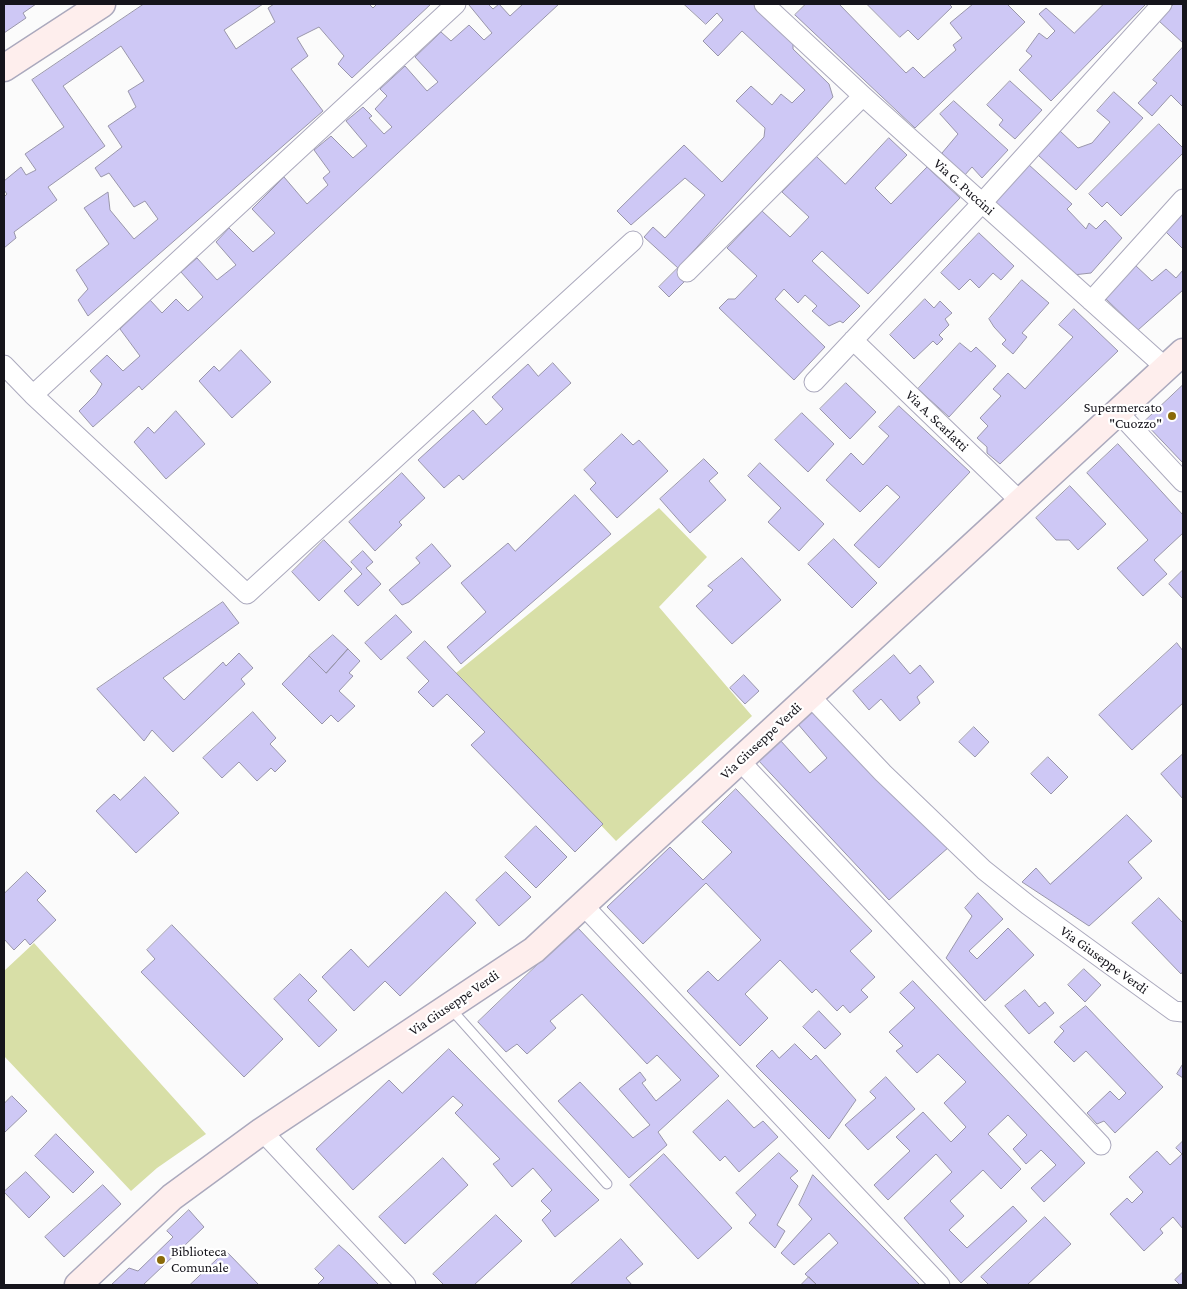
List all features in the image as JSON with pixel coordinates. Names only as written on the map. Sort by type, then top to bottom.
[{"type":"street","points":[[4,68],[102,4]]},
{"type":"street","points":[[33,395],[456,4]]},
{"type":"street","name":"Via G. Puccini","points":[[764,4],[863,96],[1091,301],[1175,360]]},
{"type":"street","points":[[814,382],[982,202],[1162,4]]},
{"type":"street","points":[[687,272],[863,96]]},
{"type":"street","points":[[1091,301],[1183,199]]},
{"type":"street","points":[[4,365],[33,395],[247,594],[633,241]]},
{"type":"street","name":"Via A. Scarlatti","points":[[853,340],[1021,502]]},
{"type":"street","name":"Via Giuseppe Verdi","points":[[78,1285],[172,1197],[262,1130],[534,950],[1175,360]]},
{"type":"street","points":[[1118,412],[1183,482]]},
{"type":"street","name":"Via Giuseppe Verdi","points":[[810,696],[883,773],[984,870],[1028,905],[1174,1012],[1183,1012]]},
{"type":"street","points":[[740,761],[1101,1145]]},
{"type":"street","points":[[583,906],[940,1285]]},
{"type":"street","points":[[262,1130],[406,1285]]},
{"type":"lane","points":[[449,1007],[607,1184]]},
{"type":"green space","points":[[659,508],[707,557],[659,607],[752,716],[616,841],[456,673]]},
{"type":"green space","points":[[34,943],[206,1134],[157,1168],[131,1191],[4,1056],[4,971]]},
{"type":"building","points":[[4,4],[36,4],[23,13],[26,18],[4,33]]},
{"type":"building","points":[[144,4],[263,4],[224,30],[236,49],[275,22],[268,8],[274,4],[369,4],[373,8],[377,4],[431,4],[352,78],[338,64],[344,56],[319,27],[297,38],[308,56],[291,69],[323,111],[88,316],[78,300],[88,289],[76,270],[109,244],[84,208],[108,192],[110,210],[134,239],[158,219],[145,201],[134,207],[109,173],[101,177],[95,168],[122,147],[108,126],[136,107],[128,91],[144,81],[121,46],[63,86],[105,146],[48,187],[57,200],[14,232],[16,238],[4,248],[4,197],[7,194],[4,190],[4,181],[21,167],[26,175],[36,170],[25,154],[64,127],[32,80]]},
{"type":"building","points":[[488,4],[493,9],[499,4],[510,16],[523,4],[559,4],[142,390],[139,386],[93,427],[79,411],[96,394],[102,384],[90,371],[107,355],[123,371],[140,356],[120,329],[150,300],[162,313],[176,299],[188,311],[203,297],[181,272],[197,258],[217,280],[236,265],[216,242],[229,228],[253,252],[275,233],[252,209],[284,177],[307,204],[328,185],[323,178],[330,172],[314,150],[331,136],[353,158],[367,146],[346,121],[363,107],[372,116],[369,118],[384,134],[392,127],[375,109],[387,96],[380,89],[405,66],[427,91],[438,82],[415,57],[441,32],[451,41],[469,25],[484,40],[492,33],[469,5]]},
{"type":"building","points":[[684,4],[754,4],[793,38],[793,49],[829,84],[833,97],[678,268],[644,237],[653,227],[665,238],[705,195],[685,178],[631,225],[617,211],[684,145],[722,182],[764,137],[765,128],[736,101],[751,86],[772,105],[781,94],[792,103],[805,90],[742,31],[718,56],[703,41],[723,20],[717,13],[706,24]]},
{"type":"building","points":[[806,4],[839,4],[906,73],[913,67],[924,78],[956,50],[953,45],[962,38],[950,23],[973,4],[1007,4],[1025,22],[915,128],[795,15]]},
{"type":"building","points":[[867,4],[949,4],[952,7],[918,40],[908,30],[900,37]]},
{"type":"building","points":[[1104,4],[1146,4],[1051,101],[1019,70],[1032,56],[1026,51],[1039,33],[1047,39],[1055,31],[1039,14],[1046,8],[1074,33]]},
{"type":"building","points":[[1174,4],[1183,4],[1183,43],[1159,21]]},
{"type":"building","points":[[1183,47],[1183,107],[1171,95],[1152,116],[1138,103],[1157,83],[1153,80]]},
{"type":"building","points":[[1010,81],[1042,110],[1015,139],[999,125],[1003,120],[987,105]]},
{"type":"building","points":[[1114,92],[1143,118],[1076,190],[1038,155],[1060,131],[1078,148],[1092,143],[1110,122],[1097,111]]},
{"type":"building","points":[[954,101],[1008,150],[982,178],[972,167],[964,176],[942,153],[958,134],[940,114]]},
{"type":"building","points":[[1159,124],[1183,148],[1183,153],[1121,216],[1107,202],[1102,207],[1089,194]]},
{"type":"building","points":[[889,138],[907,155],[875,188],[891,204],[927,167],[960,198],[868,294],[822,251],[812,261],[860,306],[843,323],[840,321],[829,326],[812,311],[817,306],[805,295],[798,303],[784,289],[775,299],[825,347],[794,380],[719,308],[728,299],[735,299],[757,276],[727,248],[762,211],[790,237],[809,217],[782,192],[816,156],[845,184]]},
{"type":"building","points":[[1028,164],[1072,204],[1067,209],[1086,229],[1089,223],[1096,229],[1105,220],[1122,238],[1091,273],[1073,275],[993,200]]},
{"type":"building","points":[[1183,212],[1183,249],[1165,231]]},
{"type":"building","points":[[979,233],[1014,266],[1001,280],[993,273],[979,288],[970,279],[959,290],[941,273]]},
{"type":"building","points":[[1135,265],[1152,281],[1166,269],[1176,278],[1183,270],[1183,290],[1138,330],[1105,298]]},
{"type":"building","points":[[678,268],[688,278],[669,297],[659,287]]},
{"type":"building","points":[[1022,280],[1049,303],[1022,333],[1027,337],[1013,354],[1002,344],[1006,340],[989,319]]},
{"type":"building","points":[[925,299],[934,308],[940,301],[952,313],[945,319],[949,325],[939,335],[943,339],[937,345],[933,341],[914,359],[890,335]]},
{"type":"building","points":[[1074,309],[1118,351],[1000,464],[987,453],[987,447],[977,438],[988,426],[980,418],[1001,396],[993,389],[1008,373],[1025,389],[1073,337],[1059,325]]},
{"type":"building","points":[[960,343],[971,352],[976,347],[996,366],[949,417],[918,389]]},
{"type":"building","points":[[241,350],[271,382],[232,418],[199,381],[214,366],[219,371]]},
{"type":"building","points":[[553,363],[571,383],[463,480],[459,475],[444,488],[418,460],[473,410],[486,425],[503,409],[492,397],[528,364],[538,376]]},
{"type":"building","points":[[846,383],[876,412],[850,439],[820,409]]},
{"type":"building","points":[[1183,385],[1183,463],[1144,422]]},
{"type":"building","points":[[899,406],[970,472],[879,568],[854,545],[900,497],[887,485],[860,512],[826,480],[851,453],[863,465],[889,436],[879,427]]},
{"type":"building","points":[[176,411],[205,444],[166,479],[134,442],[148,427],[154,433]]},
{"type":"building","points":[[802,413],[834,444],[808,472],[775,440]]},
{"type":"building","points":[[622,434],[633,445],[639,440],[668,471],[617,518],[590,489],[596,483],[584,470]]},
{"type":"building","points":[[1118,444],[1183,515],[1183,533],[1154,560],[1167,574],[1143,596],[1117,568],[1148,540],[1087,473]]},
{"type":"building","points":[[704,459],[718,473],[709,481],[726,500],[690,533],[660,499]]},
{"type":"building","points":[[760,463],[824,524],[799,551],[768,522],[781,508],[748,476]]},
{"type":"building","points":[[402,473],[425,498],[399,522],[402,525],[375,551],[349,522]]},
{"type":"building","points":[[1070,486],[1106,524],[1078,550],[1069,540],[1056,540],[1036,518]]},
{"type":"building","points":[[575,495],[611,534],[461,664],[447,647],[486,612],[461,583],[508,543],[515,551]]},
{"type":"building","points":[[834,539],[877,583],[852,608],[808,564]]},
{"type":"building","points":[[324,540],[352,569],[319,601],[292,572]]},
{"type":"building","points":[[432,544],[451,566],[409,602],[402,605],[389,590],[420,563],[416,558]]},
{"type":"building","points":[[363,551],[373,562],[366,568],[381,584],[358,606],[344,591],[362,574],[351,562]]},
{"type":"building","points":[[742,558],[781,600],[732,644],[696,606],[713,590],[708,586]]},
{"type":"building","points":[[1183,570],[1183,599],[1169,584]]},
{"type":"building","points":[[223,602],[239,623],[163,678],[184,700],[223,662],[226,666],[239,653],[253,668],[241,679],[245,684],[173,752],[152,730],[144,741],[97,689]]},
{"type":"building","points":[[396,615],[412,632],[381,660],[365,643]]},
{"type":"building","points":[[333,635],[348,649],[326,673],[309,656]]},
{"type":"building","points":[[425,641],[603,824],[575,852],[471,745],[485,732],[447,694],[433,707],[418,692],[429,681],[407,658]]},
{"type":"building","points":[[1177,643],[1183,651],[1183,703],[1132,750],[1099,715]]},
{"type":"building","points":[[348,649],[360,661],[349,673],[353,676],[339,691],[355,706],[338,722],[331,715],[322,724],[282,684],[309,656],[326,673]]},
{"type":"building","points":[[894,655],[910,674],[920,665],[934,682],[917,697],[920,703],[900,721],[881,699],[869,710],[853,691]]},
{"type":"building","points":[[744,675],[759,691],[745,704],[730,688]]},
{"type":"building","points":[[811,711],[821,715],[949,847],[889,900],[758,760],[780,740],[810,773],[827,758],[797,723]]},
{"type":"building","points":[[253,712],[276,738],[270,744],[286,761],[275,772],[271,768],[257,781],[239,762],[222,778],[203,758]]},
{"type":"building","points":[[974,727],[989,742],[975,757],[959,742]]},
{"type":"building","points":[[1183,754],[1183,799],[1161,774]]},
{"type":"building","points":[[1048,757],[1068,777],[1051,794],[1031,774]]},
{"type":"building","points":[[145,777],[179,813],[136,853],[96,811],[114,794],[120,800]]},
{"type":"building","points":[[736,789],[872,931],[850,951],[875,977],[861,990],[868,997],[850,1013],[843,1005],[837,1011],[816,989],[812,993],[780,960],[745,994],[768,1018],[740,1046],[687,991],[708,971],[718,981],[761,940],[706,883],[643,944],[607,907],[670,847],[703,880],[732,852],[702,822]]},
{"type":"building","points":[[1127,815],[1152,841],[1128,862],[1142,878],[1089,926],[1022,882],[1036,868],[1050,884]]},
{"type":"building","points":[[536,826],[567,857],[536,888],[505,857]]},
{"type":"building","points":[[27,872],[46,891],[37,900],[56,920],[30,945],[25,939],[14,950],[4,939],[4,894]]},
{"type":"building","points":[[506,872],[531,897],[499,926],[476,900]]},
{"type":"building","points":[[446,892],[476,923],[400,996],[385,981],[354,1011],[322,977],[351,949],[368,967]]},
{"type":"building","points":[[978,893],[1003,919],[969,951],[977,959],[1008,928],[1034,955],[985,1001],[946,958],[972,916],[965,908]]},
{"type":"building","points":[[1159,898],[1183,923],[1183,971],[1181,974],[1132,923]]},
{"type":"building","points":[[172,925],[283,1039],[244,1077],[141,972],[155,959],[147,950]]},
{"type":"building","points":[[577,927],[719,1076],[658,1132],[667,1145],[629,1178],[558,1101],[580,1082],[633,1138],[650,1125],[619,1089],[640,1072],[646,1080],[642,1083],[656,1101],[681,1080],[657,1055],[647,1064],[582,994],[550,1021],[556,1028],[527,1054],[517,1044],[506,1052],[478,1022]]},
{"type":"building","points":[[1084,969],[1101,985],[1085,1002],[1068,985]]},
{"type":"building","points":[[300,974],[317,991],[308,1000],[337,1030],[319,1047],[274,999]]},
{"type":"building","points":[[913,981],[1085,1163],[1044,1202],[1031,1188],[1056,1165],[1041,1150],[1026,1164],[1013,1149],[1027,1135],[1008,1115],[988,1134],[1021,1169],[1001,1189],[983,1170],[950,1201],[964,1216],[949,1230],[967,1248],[1013,1206],[1027,1221],[961,1283],[904,1218],[952,1172],[936,1154],[888,1200],[874,1185],[910,1151],[896,1137],[923,1112],[951,1142],[966,1127],[944,1103],[966,1082],[938,1054],[917,1073],[896,1051],[903,1046],[889,1032],[915,1008],[900,993]]},
{"type":"building","points":[[1025,990],[1039,1007],[1045,1002],[1054,1013],[1029,1034],[1005,1006]]},
{"type":"building","points":[[1086,1006],[1163,1087],[1115,1133],[1104,1121],[1097,1124],[1087,1113],[1110,1091],[1119,1100],[1126,1093],[1086,1051],[1074,1062],[1054,1042],[1064,1031],[1060,1027]]},
{"type":"building","points":[[819,1011],[841,1034],[825,1049],[803,1027]]},
{"type":"building","points":[[795,1044],[811,1060],[816,1055],[856,1100],[829,1139],[756,1066],[772,1050],[779,1058]]},
{"type":"building","points":[[449,1049],[599,1200],[555,1237],[542,1220],[551,1211],[541,1201],[552,1190],[533,1168],[512,1187],[493,1164],[500,1159],[455,1113],[463,1105],[453,1096],[353,1190],[316,1149],[389,1080],[402,1093]]},
{"type":"building","points":[[1183,1064],[1183,1078],[1177,1074]]},
{"type":"building","points":[[886,1077],[915,1109],[868,1150],[845,1125],[876,1098],[870,1092]]},
{"type":"building","points":[[12,1096],[27,1111],[4,1133],[4,1104]]},
{"type":"building","points":[[728,1100],[754,1128],[763,1121],[778,1137],[739,1172],[725,1156],[720,1161],[693,1132]]},
{"type":"building","points":[[56,1134],[94,1172],[73,1193],[35,1156]]},
{"type":"building","points":[[1183,1141],[1183,1229],[1173,1217],[1160,1229],[1163,1233],[1144,1251],[1110,1214],[1127,1198],[1132,1203],[1143,1192],[1129,1177],[1157,1151],[1170,1165],[1182,1154],[1176,1148]]},
{"type":"building","points":[[779,1153],[798,1171],[790,1178],[798,1186],[777,1225],[785,1231],[775,1248],[749,1223],[756,1215],[736,1193]]},
{"type":"building","points":[[664,1154],[732,1228],[698,1259],[630,1185]]},
{"type":"building","points":[[443,1158],[468,1185],[405,1244],[379,1217]]},
{"type":"building","points":[[26,1172],[50,1197],[29,1218],[4,1192]]},
{"type":"building","points":[[813,1175],[920,1285],[817,1285],[805,1274],[838,1243],[829,1233],[794,1265],[781,1253],[812,1219],[799,1205]]},
{"type":"building","points":[[103,1185],[121,1204],[64,1257],[45,1237]]},
{"type":"building","points":[[189,1210],[204,1227],[143,1285],[111,1285],[129,1268],[138,1271],[173,1237],[167,1231]]},
{"type":"building","points":[[496,1215],[522,1241],[474,1285],[444,1285],[433,1274]]},
{"type":"building","points":[[1045,1217],[1071,1244],[1027,1285],[989,1285],[981,1277]]},
{"type":"building","points":[[621,1239],[643,1264],[626,1278],[632,1285],[570,1285]]},
{"type":"building","points":[[339,1245],[379,1285],[317,1285],[324,1278],[315,1269]]},
{"type":"building","points":[[226,1251],[259,1285],[190,1285]]},
{"type":"building","points":[[1183,1272],[1183,1285],[1180,1285],[1175,1280]]},
{"type":"building","points":[[809,1277],[817,1285],[801,1285]]},
{"type":"place","name":"Supermercato \"Cuozzo\"","points":[[1172,416]]},
{"type":"place","name":"Biblioteca Comunale","points":[[161,1260]]}]
